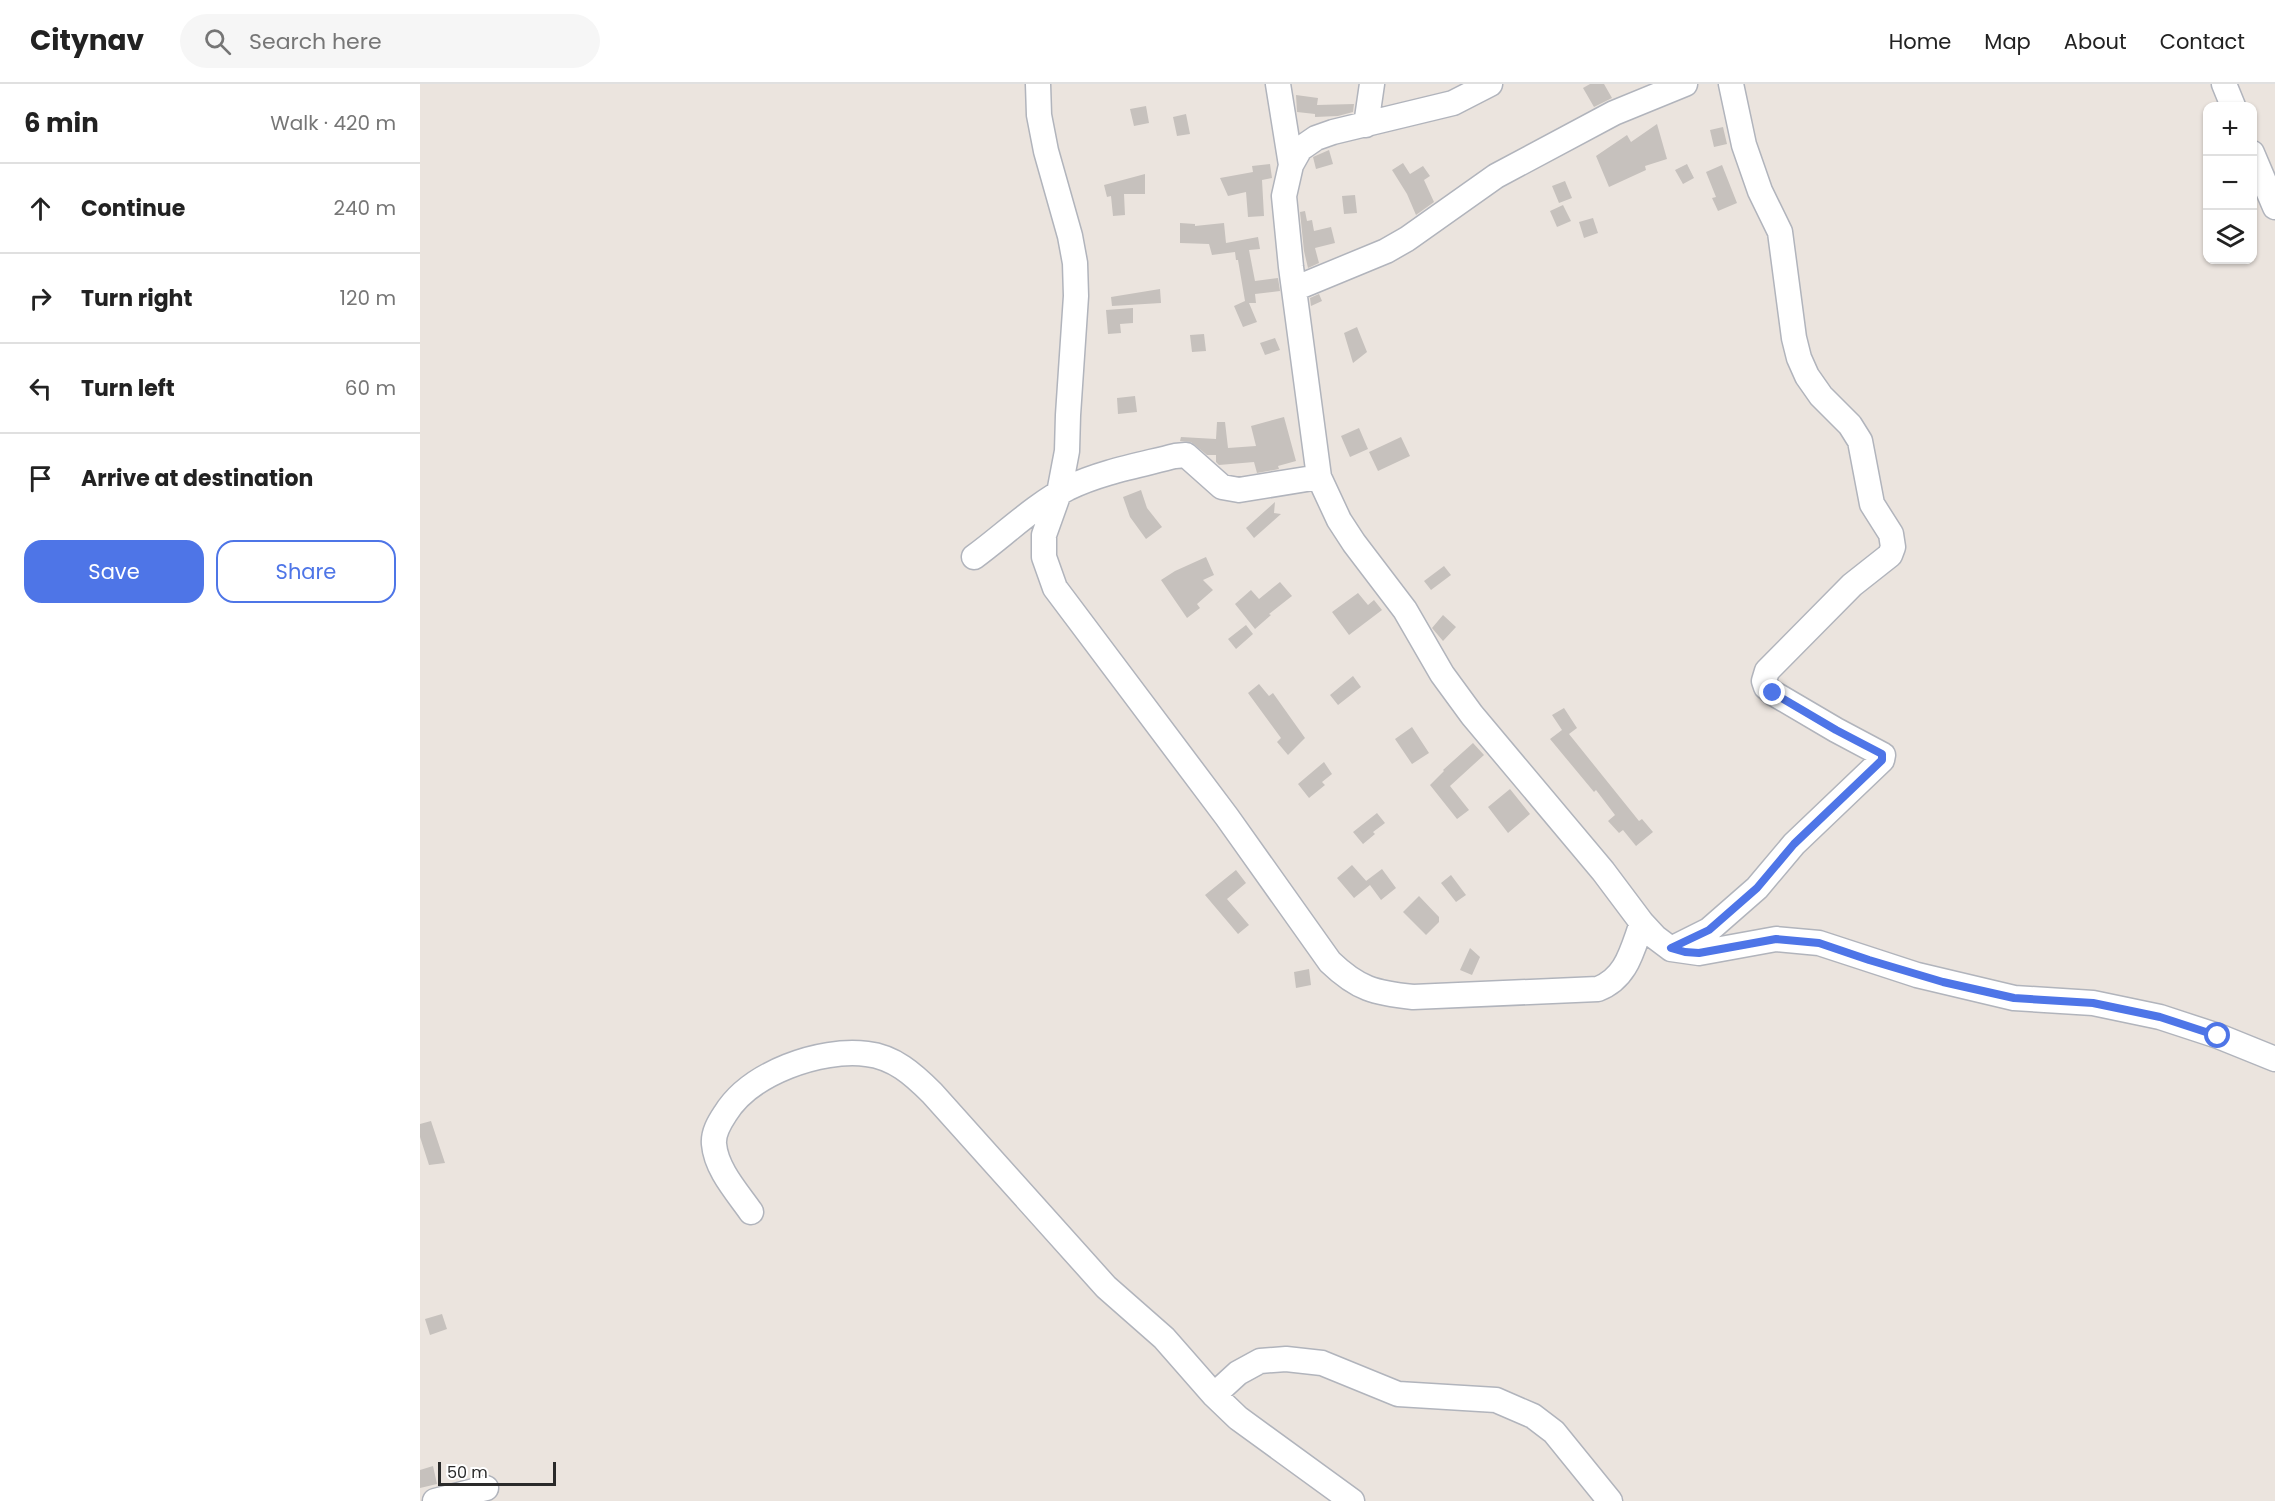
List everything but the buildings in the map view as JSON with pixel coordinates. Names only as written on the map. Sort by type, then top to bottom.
[{"type":"street","points":[[1038,84],[1039,115],[1046,151],[1070,236],[1075,263],[1076,296],[1067,451],[1059,493],[1044,536],[1044,557],[1055,588],[1227,817],[1330,962],[1347,978],[1364,988],[1413,997],[1598,989],[1610,985],[1621,974],[1642,923]]},
{"type":"street","points":[[1278,84],[1291,165]]},
{"type":"street","points":[[1366,125],[1372,84]]},
{"type":"street","points":[[1490,84],[1453,103],[1316,138],[1300,149],[1291,165],[1284,196],[1319,477],[1339,520],[1405,610],[1442,674],[1472,715],[1603,871],[1642,923],[1655,937],[1671,948],[1699,953],[1776,939],[1819,943],[1917,975],[2014,998],[2093,1003],[2160,1017],[2218,1036],[2275,1059]]},
{"type":"street","points":[[1294,289],[1386,251],[1496,176],[1614,114],[1685,84]]},
{"type":"street","points":[[1671,948],[1709,930],[1757,888],[1794,844],[1882,760],[1882,754],[1773,693],[1766,687],[1764,681],[1767,671],[1779,656],[1852,585],[1890,555],[1893,547],[1891,534],[1872,504],[1860,441],[1850,425],[1821,396],[1807,376],[1799,358],[1794,338],[1780,232],[1760,192],[1744,145],[1731,84]]},
{"type":"street","points":[[2224,84],[2231,102]]},
{"type":"street","points":[[2254,156],[2275,207]]},
{"type":"street","points":[[974,557],[1059,493],[1086,480],[1175,456],[1186,456],[1222,487],[1239,490],[1319,477]]},
{"type":"street","points":[[751,1212],[725,1176],[717,1160],[714,1142],[718,1125],[730,1106],[745,1091],[761,1080],[786,1067],[810,1059],[850,1053],[867,1054],[891,1060],[912,1073],[932,1093],[1106,1287],[1164,1338],[1214,1395],[1238,1418],[1352,1501]]},
{"type":"street","points":[[1214,1395],[1238,1373],[1260,1361],[1286,1359],[1323,1363],[1398,1394],[1496,1400],[1533,1416],[1554,1432],[1610,1501]]},
{"type":"street","points":[[435,1501],[486,1488]]},
{"type":"route","points":[[1773,693],[1816,716],[1836,730],[1876,750],[1882,754],[1882,760],[1794,844],[1757,888],[1709,930],[1690,941],[1671,948],[1699,953],[1776,939],[1819,943],[1943,982],[2014,998],[2067,999],[2093,1003],[2160,1017],[2218,1036]]}]
